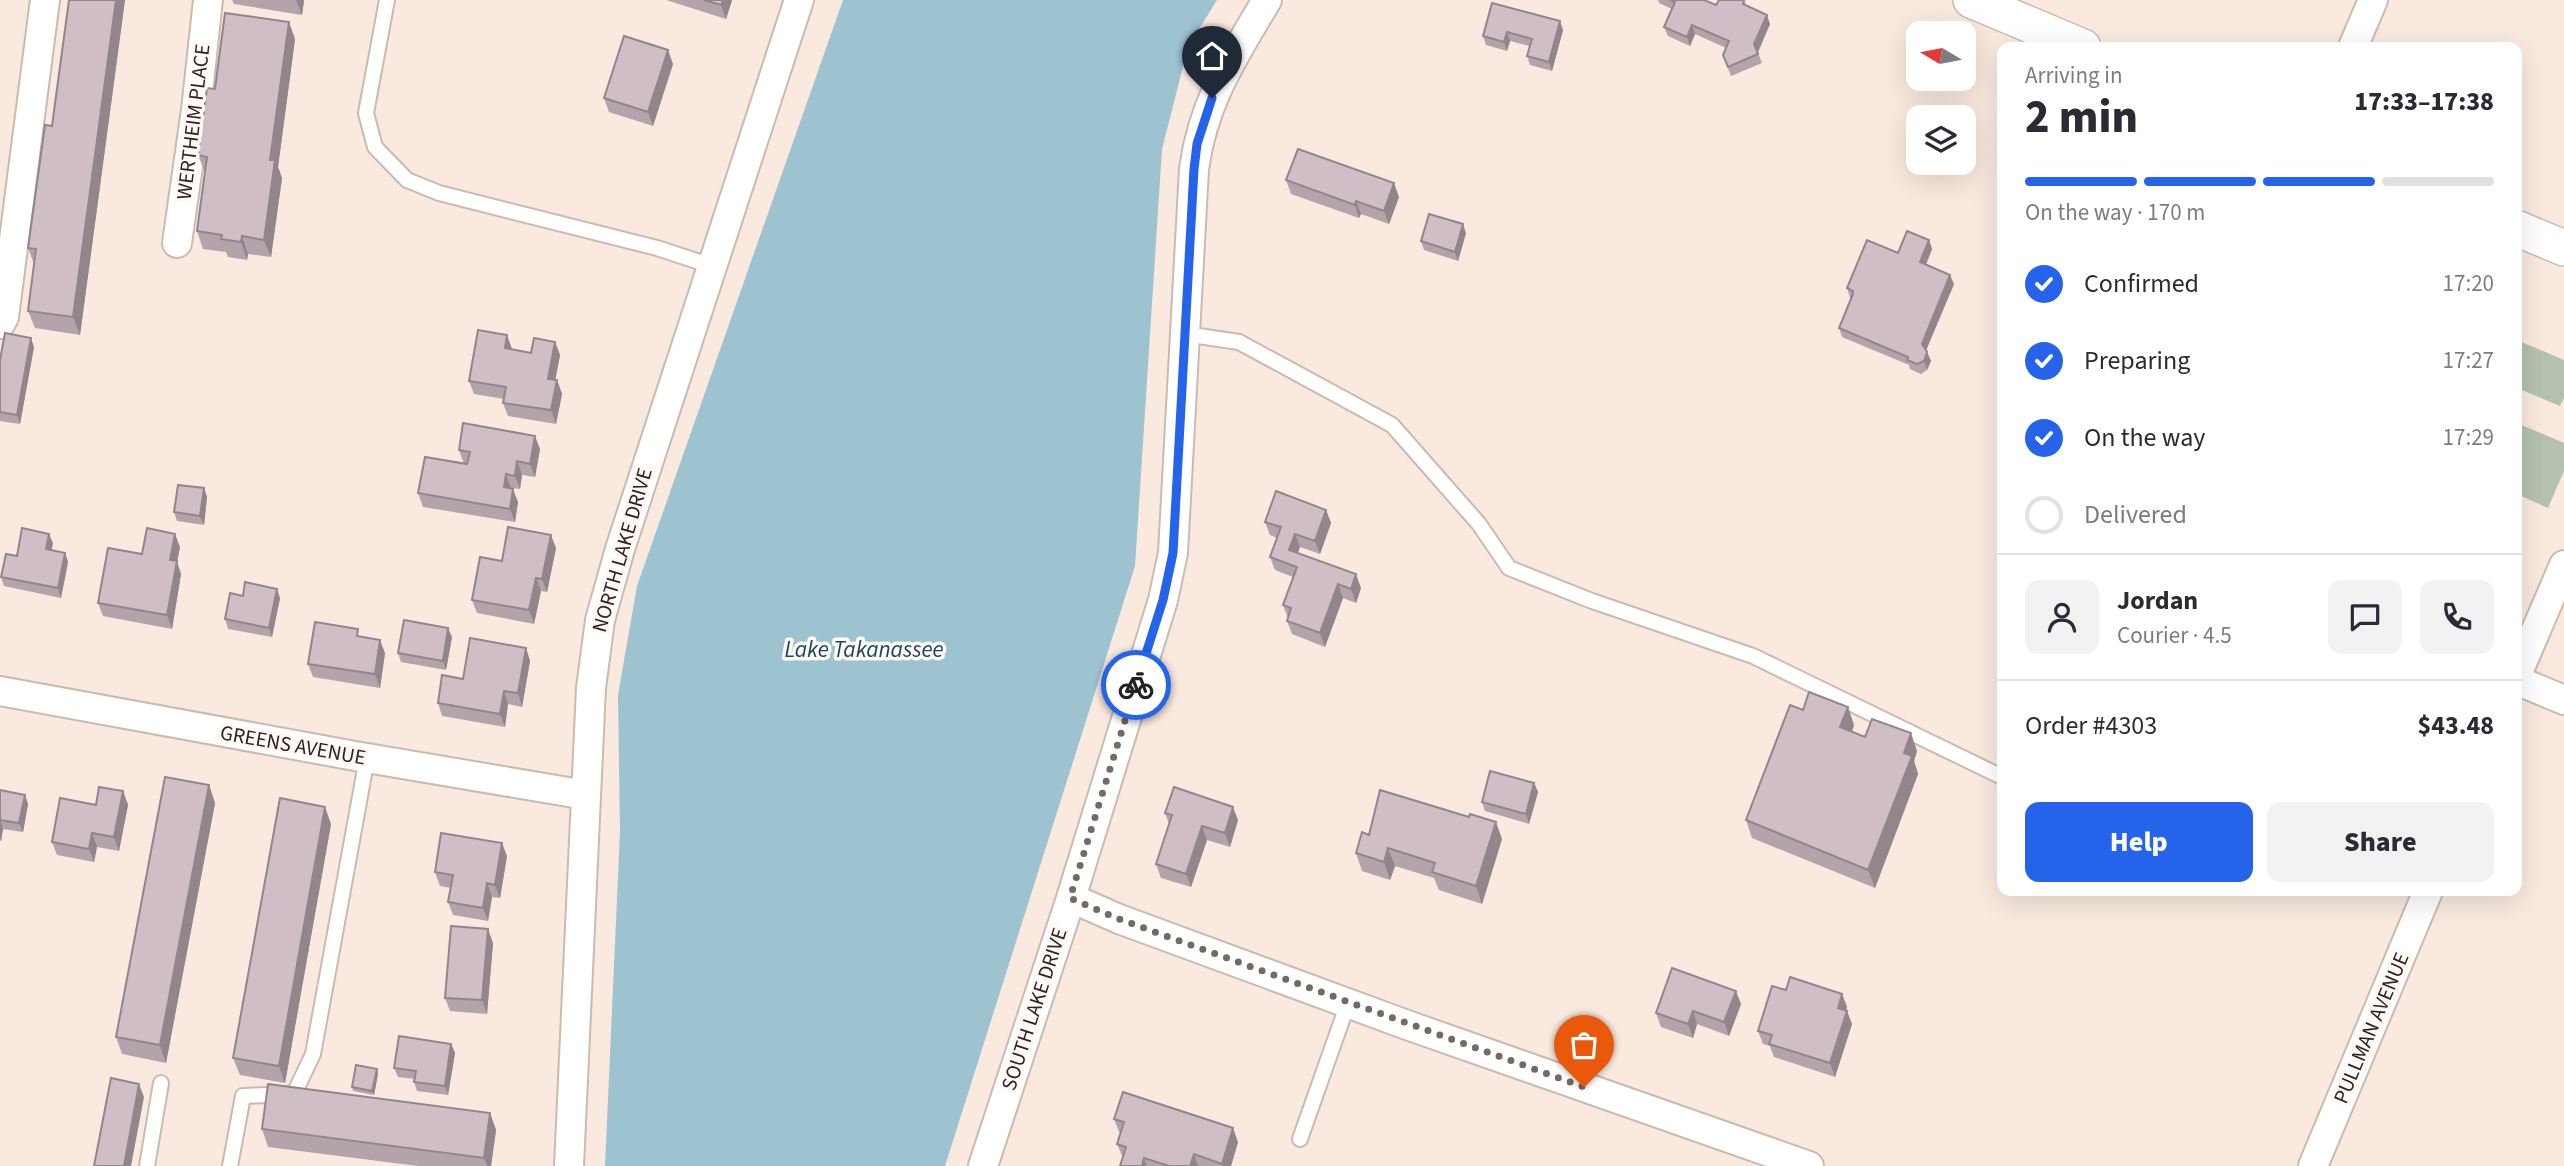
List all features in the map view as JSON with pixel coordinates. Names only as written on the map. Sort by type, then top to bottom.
[{"type":"street","points":[[0,324],[4,317],[45,0]]},
{"type":"street","name":"WERTHEIM PLACE","points":[[177,243],[208,0]]},
{"type":"street","name":"NORTH LAKE DRIVE","points":[[569,1166],[590,688],[600,620],[620,549],[799,0]]},
{"type":"street","name":"SOUTH LAKE DRIVE","points":[[983,1166],[1163,600],[1173,553],[1197,144],[1206,113],[1219,84],[1268,0]]},
{"type":"street","points":[[1971,0],[2071,42]]},
{"type":"street","points":[[2355,42],[2374,0]]},
{"type":"street","points":[[2522,231],[2564,248]]},
{"type":"street","points":[[2522,664],[2564,565]]},
{"type":"street","points":[[2522,681],[2564,700]]},
{"type":"street","name":"GREENS AVENUE","points":[[0,691],[586,795]]},
{"type":"street","name":"PULLMAN AVENUE","points":[[2313,1166],[2426,896]]},
{"type":"street","points":[[1070,898],[1119,919],[1349,1003],[1809,1166]]},
{"type":"lane","points":[[387,0],[366,113],[374,147],[407,180],[439,193],[657,248],[712,266]]},
{"type":"lane","points":[[1185,334],[1239,342],[1392,425],[1479,524],[1509,568],[1592,601],[1753,656],[1997,775]]},
{"type":"lane","points":[[230,1166],[243,1096],[294,1094],[313,1054],[367,758]]},
{"type":"lane","points":[[1300,1139],[1349,1003]]},
{"type":"lane","points":[[147,1166],[161,1083]]},
{"type":"green space","points":[[2522,342],[2564,360],[2564,398],[2560,406],[2522,390]]},
{"type":"green space","points":[[2522,425],[2564,443],[2564,471],[2548,508],[2522,496]]},
{"type":"water","name":"Lake Takanassee","points":[[843,0],[1217,0],[1188,47],[1162,149],[1135,566],[945,1166],[605,1166],[620,832],[618,695],[637,586]]},
{"type":"building","points":[[69,0],[116,0],[73,317],[28,311],[36,249],[28,248],[45,125],[52,126]]},
{"type":"building","points":[[704,0],[723,0],[721,5]]},
{"type":"building","points":[[1670,0],[1704,0],[1716,5],[1719,0],[1742,0],[1743,4],[1767,15],[1754,44],[1758,54],[1728,67],[1723,55],[1729,41],[1692,25],[1687,37],[1664,27],[1675,2]]},
{"type":"building","points":[[1492,3],[1560,21],[1549,62],[1527,56],[1532,39],[1507,32],[1504,42],[1483,36]]},
{"type":"building","points":[[225,13],[289,22],[270,160],[275,160],[264,240],[242,236],[241,242],[221,239],[222,235],[197,231],[207,157],[198,155],[207,88],[215,89]]},
{"type":"building","points":[[624,36],[668,50],[648,112],[604,98]]},
{"type":"building","points":[[1298,149],[1394,183],[1384,211],[1356,201],[1355,205],[1286,180]]},
{"type":"building","points":[[1429,214],[1463,224],[1455,252],[1421,241]]},
{"type":"building","points":[[1907,231],[1929,240],[1920,262],[1950,275],[1922,344],[1927,352],[1924,361],[1917,364],[1907,360],[1908,357],[1839,328],[1853,294],[1853,291],[1847,288],[1867,240],[1898,253]]},
{"type":"building","points":[[478,330],[507,335],[505,348],[531,353],[534,338],[555,342],[548,379],[557,380],[551,410],[503,403],[506,387],[469,381]]},
{"type":"building","points":[[5,333],[31,338],[17,415],[0,412],[0,360]]},
{"type":"building","points":[[463,423],[535,436],[530,464],[517,461],[515,476],[506,474],[504,487],[513,489],[510,509],[418,493],[425,457],[467,464],[470,452],[459,450]]},
{"type":"building","points":[[178,485],[204,488],[200,516],[174,512]]},
{"type":"building","points":[[1276,491],[1326,510],[1315,541],[1295,534],[1289,550],[1356,574],[1351,589],[1338,584],[1320,633],[1287,621],[1291,608],[1283,605],[1297,567],[1270,557],[1281,527],[1265,522]]},
{"type":"building","points":[[508,527],[551,535],[542,579],[536,578],[529,610],[472,600],[480,557],[502,561]]},
{"type":"building","points":[[22,528],[49,534],[46,549],[65,553],[58,588],[1,577],[6,554],[17,556]]},
{"type":"building","points":[[147,528],[175,534],[170,560],[177,561],[167,615],[98,603],[108,548],[142,554]]},
{"type":"building","points":[[245,582],[277,589],[269,628],[225,619],[230,593],[243,596]]},
{"type":"building","points":[[404,620],[448,628],[443,661],[398,653]]},
{"type":"building","points":[[315,622],[358,629],[357,636],[380,640],[375,674],[308,664]]},
{"type":"building","points":[[470,638],[526,648],[518,693],[504,691],[500,714],[438,703],[442,675],[463,679]]},
{"type":"building","points":[[1809,692],[1848,707],[1840,727],[1865,737],[1872,719],[1911,733],[1904,753],[1912,756],[1868,870],[1746,820],[1790,705],[1803,710]]},
{"type":"building","points":[[1490,771],[1534,783],[1526,814],[1482,802]]},
{"type":"building","points":[[165,777],[209,785],[160,1045],[116,1037]]},
{"type":"building","points":[[99,787],[123,791],[114,837],[92,833],[89,849],[52,842],[60,798],[96,805]]},
{"type":"building","points":[[1174,787],[1233,807],[1225,833],[1202,826],[1186,874],[1156,864],[1172,815],[1165,813]]},
{"type":"building","points":[[0,790],[25,795],[19,823],[0,820]]},
{"type":"building","points":[[1380,790],[1469,817],[1470,814],[1496,822],[1476,886],[1432,872],[1435,863],[1388,848],[1384,862],[1356,853],[1362,832],[1369,835]]},
{"type":"building","points":[[280,798],[325,807],[279,1066],[233,1058]]},
{"type":"building","points":[[441,833],[502,843],[495,885],[487,883],[483,908],[448,902],[453,875],[435,872]]},
{"type":"building","points":[[451,926],[488,929],[482,1000],[445,998]]},
{"type":"building","points":[[1672,968],[1736,991],[1724,1022],[1693,1011],[1688,1024],[1656,1013]]},
{"type":"building","points":[[1790,977],[1842,994],[1838,1008],[1847,1011],[1830,1063],[1769,1044],[1772,1035],[1758,1031],[1772,986],[1786,990]]},
{"type":"building","points":[[399,1036],[451,1044],[445,1086],[414,1082],[416,1071],[394,1068]]},
{"type":"building","points":[[356,1065],[377,1069],[372,1091],[352,1087]]},
{"type":"building","points":[[111,1078],[139,1084],[124,1166],[94,1166]]},
{"type":"building","points":[[268,1084],[490,1113],[484,1158],[262,1129]]},
{"type":"building","points":[[1123,1092],[1233,1128],[1222,1164],[1194,1154],[1190,1166],[1169,1166],[1144,1158],[1142,1166],[1120,1166],[1126,1147],[1117,1144],[1124,1122],[1114,1119]]},
{"type":"way so far","points":[[1136,685],[1070,898],[1119,919],[1407,1025],[1584,1087]]},
{"type":"route","points":[[1136,685],[1163,600],[1173,553],[1194,169],[1197,144],[1212,98]]}]
